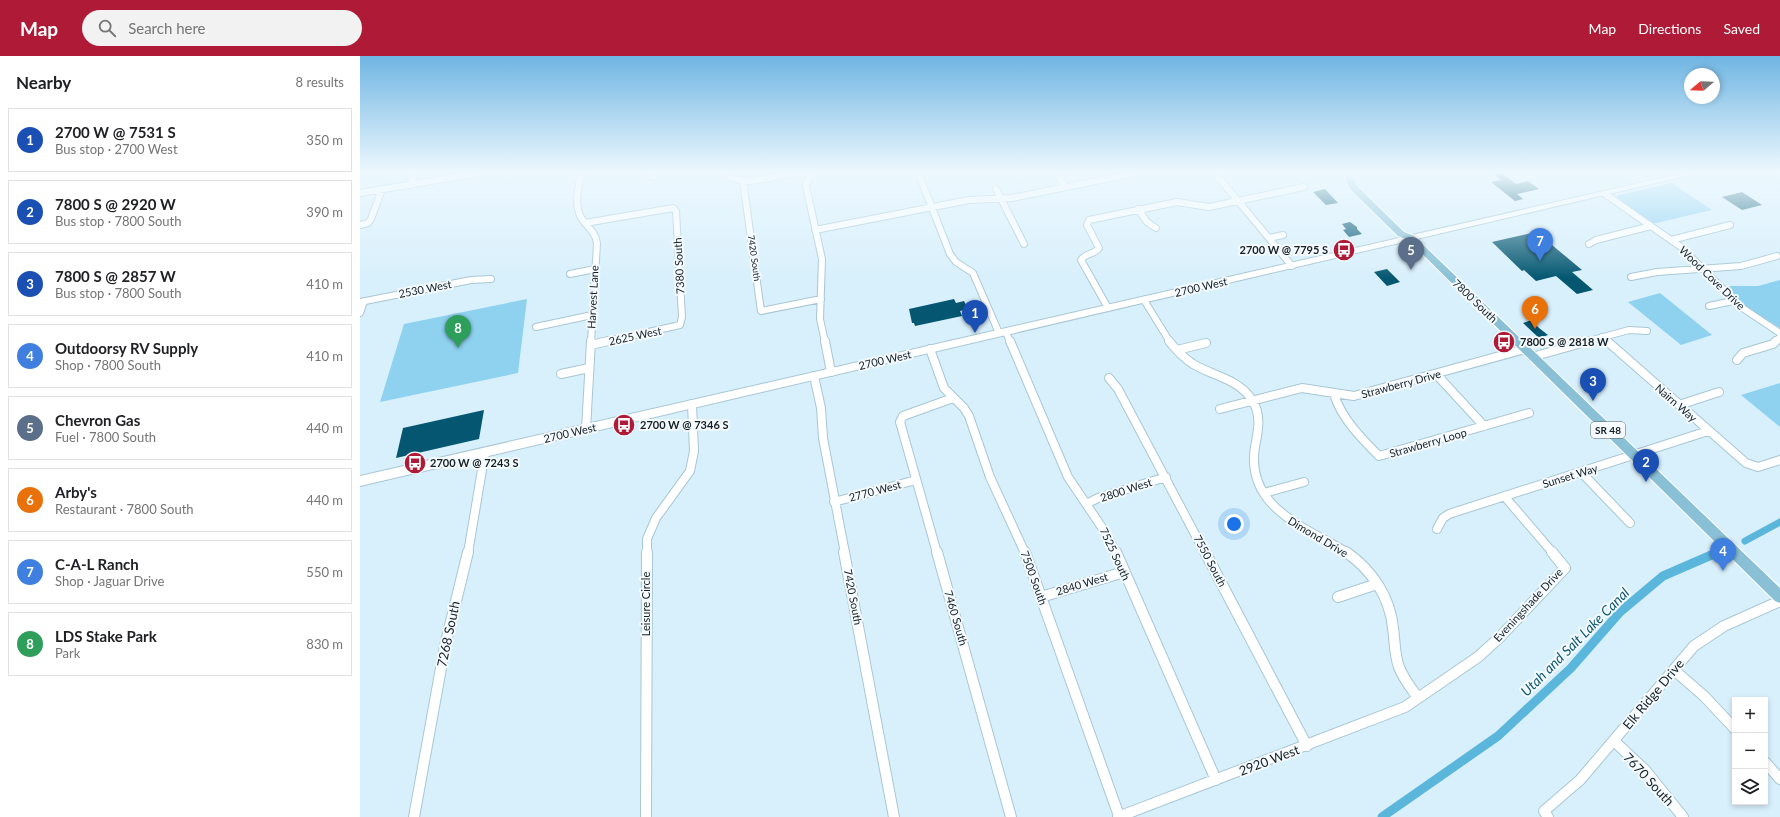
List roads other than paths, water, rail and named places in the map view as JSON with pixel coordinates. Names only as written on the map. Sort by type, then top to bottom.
[{"type":"main road","name":"7800 South","points":[[1374,208],[1401,234],[1411,238],[1780,597]]},
{"type":"main road","name":"2700 West","points":[[360,481],[1545,208]]},
{"type":"street","points":[[360,225],[368,223],[375,208]]},
{"type":"street","name":"Harvest Lane","points":[[578,208],[579,214],[585,223],[594,231],[596,237],[586,429]]},
{"type":"street","name":"7380 South","points":[[585,223],[673,208],[676,212],[682,317],[680,325]]},
{"type":"street","name":"7420 South","points":[[747,208],[761,311],[821,298]]},
{"type":"street","points":[[810,208],[822,259],[820,327],[831,372]]},
{"type":"street","points":[[815,230],[929,208]]},
{"type":"street","name":"7525 South","points":[[932,208],[953,258],[970,271],[975,277],[1002,332],[1068,477],[1075,490],[1103,527],[1216,780]]},
{"type":"street","points":[[1005,208],[1024,244]]},
{"type":"street","points":[[1108,308],[1081,260],[1084,256],[1096,252],[1099,248],[1088,228],[1087,222],[1095,218],[1150,208]]},
{"type":"street","points":[[1243,208],[1292,266]]},
{"type":"street","name":"Wood Cove Drive","points":[[1624,208],[1687,252],[1733,300],[1750,314],[1780,333]]},
{"type":"street","points":[[1138,210],[1147,222],[1156,228]]},
{"type":"street","points":[[1671,240],[1730,225]]},
{"type":"street","points":[[1589,244],[1596,240],[1651,226]]},
{"type":"street","points":[[1269,238],[1283,235]]},
{"type":"street","points":[[1631,277],[1654,271],[1735,268],[1778,256]]},
{"type":"street","points":[[570,274],[595,269]]},
{"type":"street","name":"2530 West","points":[[362,301],[471,280],[491,279]]},
{"type":"street","name":"Dimond Drive","points":[[1144,300],[1177,350],[1194,364],[1229,379],[1246,392],[1252,400],[1257,409],[1260,421],[1254,456],[1254,468],[1264,493],[1273,506],[1287,518],[1304,530],[1342,550],[1356,560],[1377,584],[1387,601],[1392,617],[1395,649],[1399,666],[1407,682],[1418,698]]},
{"type":"street","points":[[1709,306],[1733,300]]},
{"type":"street","points":[[360,313],[362,301]]},
{"type":"street","points":[[536,327],[592,315]]},
{"type":"street","name":"2625 West","points":[[591,345],[680,325]]},
{"type":"street","name":"Strawberry Drive","points":[[1220,409],[1302,388],[1354,396],[1436,374],[1629,330],[1647,331]]},
{"type":"street","name":"Nairn Way","points":[[1602,337],[1740,459],[1752,466],[1764,466],[1780,460]]},
{"type":"street","points":[[1737,360],[1743,354],[1772,344],[1780,337]]},
{"type":"street","points":[[1177,350],[1206,343]]},
{"type":"street","name":"7500 South","points":[[930,349],[944,388],[964,408],[969,416],[990,477],[1024,550],[1119,817]]},
{"type":"street","points":[[561,374],[589,368]]},
{"type":"street","points":[[1436,374],[1484,426]]},
{"type":"street","name":"7420 South","points":[[814,376],[821,408],[823,438],[834,502],[894,817]]},
{"type":"street","name":"7550 South","points":[[1109,378],[1118,389],[1166,477],[1307,746]]},
{"type":"street","points":[[1678,405],[1719,392]]},
{"type":"street","name":"Strawberry Loop","points":[[1334,394],[1339,407],[1370,447],[1379,456],[1529,413]]},
{"type":"street","name":"7460 South","points":[[953,398],[908,414],[901,419],[901,427],[1012,817]]},
{"type":"street","name":"Leisure Circle","points":[[646,817],[647,539],[656,518],[685,480],[690,471],[694,451],[692,404]]},
{"type":"street","name":"Sunset Way","points":[[1437,529],[1443,518],[1449,514],[1634,456],[1708,431]]},
{"type":"street","name":"7268 South","points":[[414,817],[445,646],[469,549],[485,452]]},
{"type":"street","points":[[1581,472],[1630,523]]},
{"type":"street","name":"2800 West","points":[[1086,504],[1098,498],[1166,477]]},
{"type":"street","name":"2770 West","points":[[834,502],[916,480]]},
{"type":"street","points":[[1264,493],[1304,482]]},
{"type":"street","name":"Eveningshade Drive","points":[[1418,698],[1478,657],[1500,637],[1565,568],[1505,496]]},
{"type":"street","name":"2840 West","points":[[1041,596],[1124,572]]},
{"type":"street","points":[[1338,597],[1377,584]]},
{"type":"street","name":"Elk Ridge Drive","points":[[1546,814],[1580,780],[1694,646],[1704,638],[1766,606],[1780,601]]},
{"type":"street","points":[[1674,670],[1704,696],[1732,725]]},
{"type":"street","name":"2920 West","points":[[1119,817],[1392,713],[1405,707],[1418,698]]},
{"type":"street","name":"7670 South","points":[[1614,741],[1645,770],[1683,817]]},
{"type":"street","points":[[1768,765],[1780,779]]},
{"type":"waterway","name":"Utah and Salt Lake Canal","points":[[1745,541],[1780,522]]},
{"type":"waterway","name":"Utah and Salt Lake Canal","points":[[1382,817],[1498,736],[1571,668],[1620,612],[1663,576],[1716,553]]},
{"type":"place","name":"2700 W @ 7795 S","points":[[1344,250]]},
{"type":"place","name":"C-A-L Ranch","points":[[1540,261]]},
{"type":"place","name":"Chevron Gas","points":[[1411,270]]},
{"type":"place","name":"Arby's","points":[[1535,329]]},
{"type":"place","name":"2700 W @ 7531 S","points":[[975,333]]},
{"type":"place","name":"7800 S @ 2818 W","points":[[1504,342]]},
{"type":"place","name":"LDS Stake Park","points":[[458,348]]},
{"type":"place","name":"7800 S @ 2857 W","points":[[1593,401]]},
{"type":"place","name":"2700 W @ 7346 S","points":[[624,425]]},
{"type":"place","name":"2700 W @ 7243 S","points":[[415,463]]},
{"type":"place","name":"7800 S @ 2920 W","points":[[1646,482]]},
{"type":"place","name":"Outdoorsy RV Supply","points":[[1723,571]]}]
